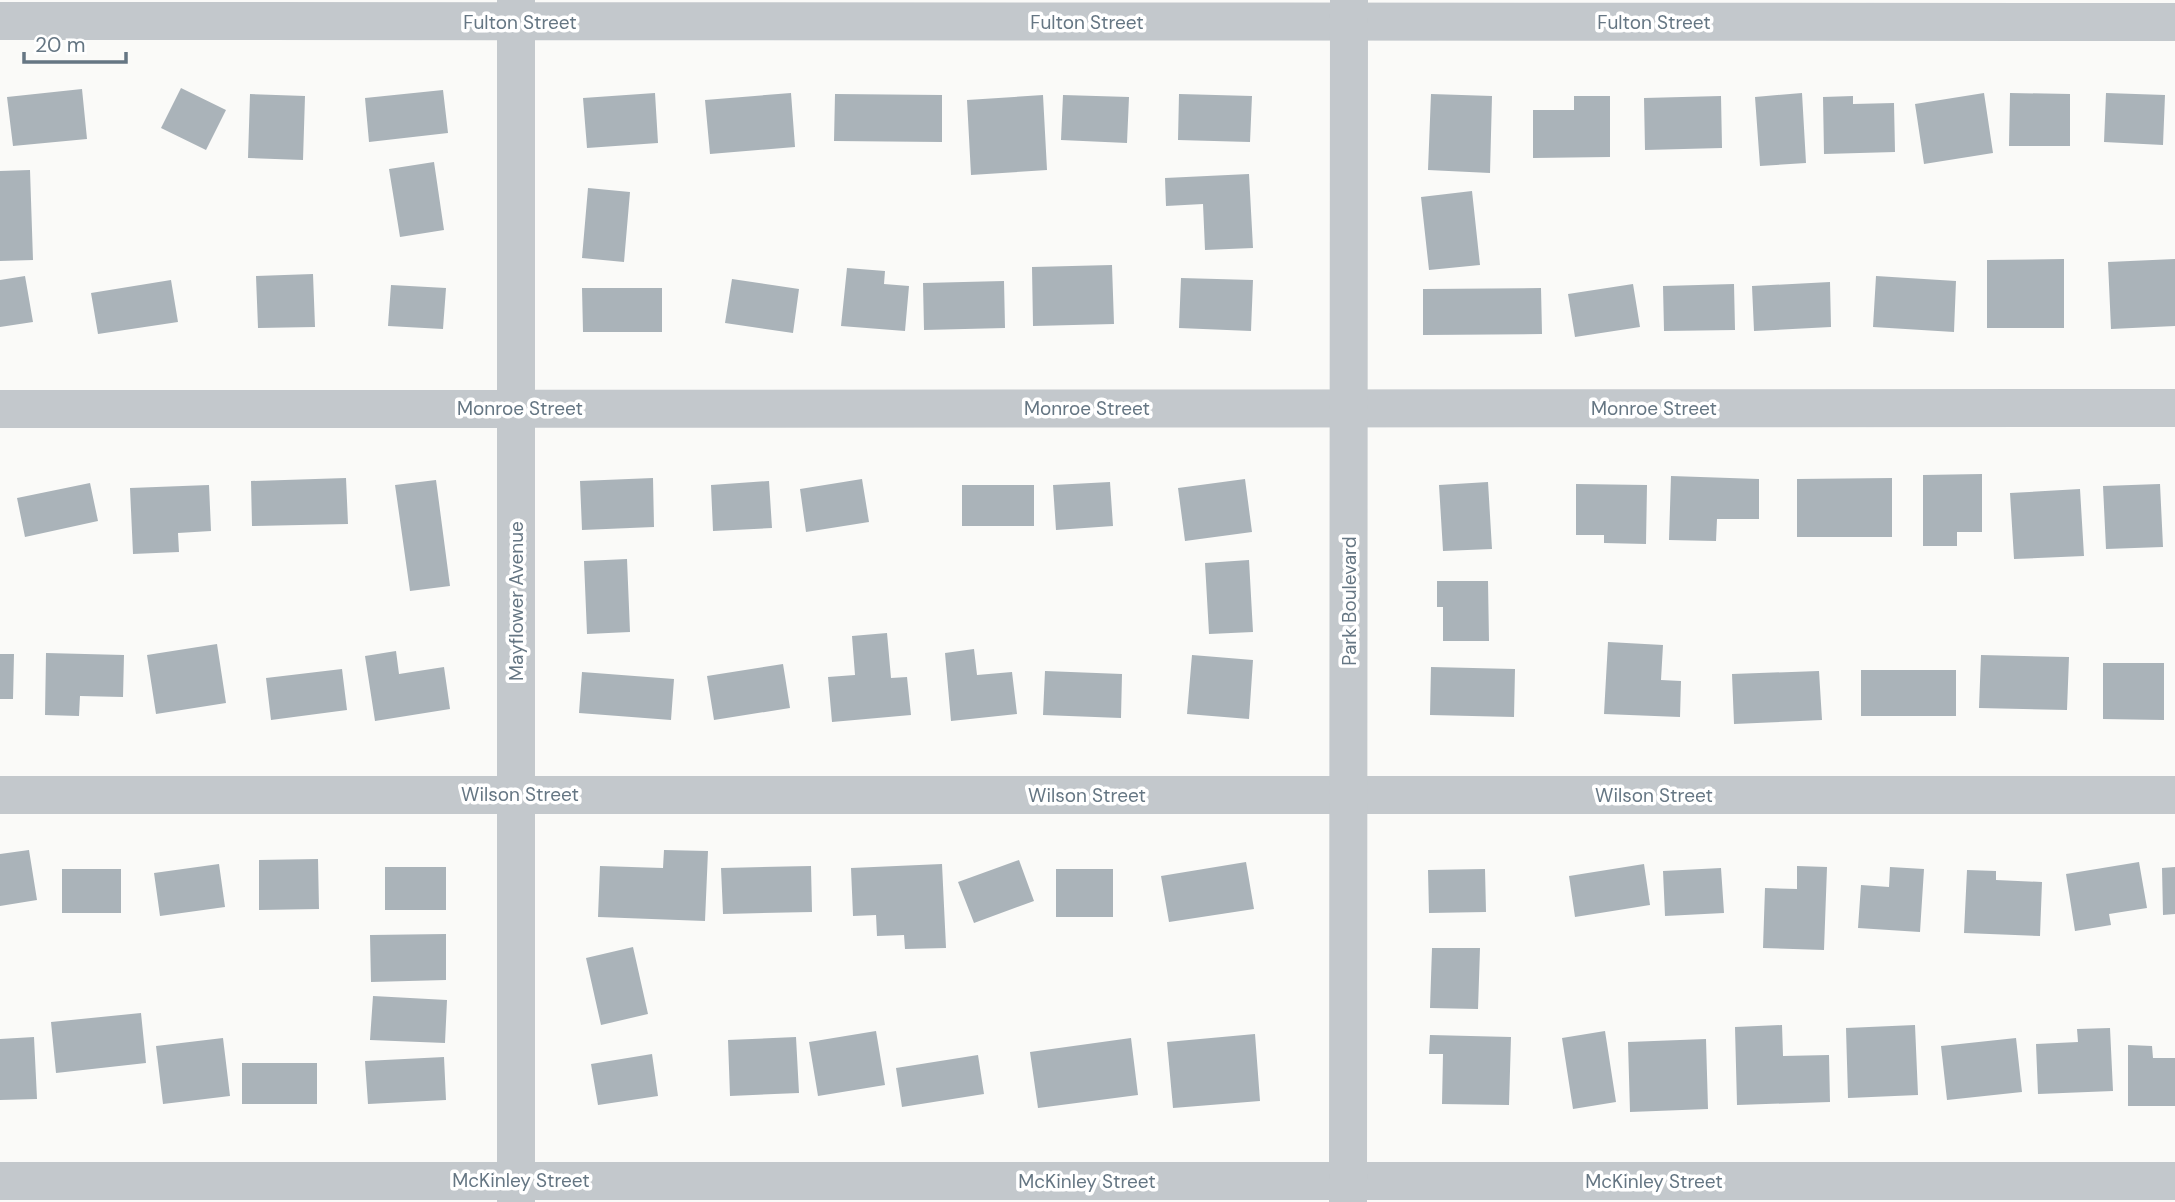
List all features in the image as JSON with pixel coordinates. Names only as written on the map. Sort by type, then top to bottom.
[{"type":"street","name":"Fulton Street","points":[[0,22],[517,11],[1349,11],[2175,22]]},
{"type":"street","name":"Mayflower Avenue","points":[[516,1191],[517,11]]},
{"type":"street","name":"Park Boulevard","points":[[1348,1191],[1349,11]]},
{"type":"street","name":"Monroe Street","points":[[0,409],[2175,408]]},
{"type":"street","name":"Wilson Street","points":[[0,795],[2175,795]]},
{"type":"street","name":"McKinley Street","points":[[0,1181],[516,1191],[1348,1191],[2175,1181]]},
{"type":"building","points":[[181,88],[226,110],[206,150],[161,128]]},
{"type":"building","points":[[82,89],[87,139],[13,146],[7,97]]},
{"type":"building","points":[[443,90],[448,133],[369,142],[365,98]]},
{"type":"building","points":[[655,93],[658,143],[587,148],[583,98]]},
{"type":"building","points":[[791,93],[795,147],[710,154],[705,100]]},
{"type":"building","points":[[1802,93],[1806,163],[1760,166],[1755,97]]},
{"type":"building","points":[[1984,93],[1993,153],[1924,164],[1915,104]]},
{"type":"building","points":[[2010,93],[2070,94],[2070,146],[2009,146]]},
{"type":"building","points":[[2106,93],[2165,95],[2163,145],[2104,142]]},
{"type":"building","points":[[250,94],[305,96],[303,160],[248,158]]},
{"type":"building","points":[[835,94],[942,95],[942,142],[834,141]]},
{"type":"building","points":[[1179,94],[1252,96],[1250,142],[1178,140]]},
{"type":"building","points":[[1431,94],[1492,96],[1490,173],[1428,170]]},
{"type":"building","points":[[1043,95],[1047,170],[971,175],[967,100]]},
{"type":"building","points":[[1063,95],[1129,97],[1127,143],[1061,140]]},
{"type":"building","points":[[1574,96],[1610,96],[1610,157],[1533,158],[1533,110],[1574,110]]},
{"type":"building","points":[[1721,96],[1722,148],[1645,150],[1644,98]]},
{"type":"building","points":[[1853,96],[1853,104],[1894,103],[1895,152],[1824,154],[1823,97]]},
{"type":"building","points":[[434,162],[444,230],[400,237],[389,169]]},
{"type":"building","points":[[30,170],[33,260],[0,261],[0,171]]},
{"type":"building","points":[[1249,174],[1253,248],[1205,250],[1203,204],[1166,206],[1165,178]]},
{"type":"building","points":[[588,188],[630,192],[624,262],[582,258]]},
{"type":"building","points":[[1472,191],[1480,265],[1429,270],[1421,197]]},
{"type":"building","points":[[2064,259],[2064,328],[1987,328],[1987,260]]},
{"type":"building","points":[[2175,259],[2175,326],[2111,329],[2108,262]]},
{"type":"building","points":[[1112,265],[1114,324],[1033,326],[1032,267]]},
{"type":"building","points":[[847,268],[885,271],[884,284],[909,286],[905,331],[841,326]]},
{"type":"building","points":[[313,274],[315,327],[258,328],[256,276]]},
{"type":"building","points":[[25,276],[33,322],[0,327],[0,280]]},
{"type":"building","points":[[1876,276],[1956,281],[1954,332],[1873,327]]},
{"type":"building","points":[[1181,278],[1253,280],[1251,331],[1179,328]]},
{"type":"building","points":[[732,279],[799,289],[793,333],[725,323]]},
{"type":"building","points":[[171,280],[178,322],[98,334],[91,293]]},
{"type":"building","points":[[1004,281],[1005,328],[924,330],[923,283]]},
{"type":"building","points":[[1830,282],[1831,327],[1754,331],[1752,286]]},
{"type":"building","points":[[1633,284],[1640,327],[1575,337],[1568,294]]},
{"type":"building","points":[[1734,284],[1735,330],[1664,331],[1663,286]]},
{"type":"building","points":[[391,285],[446,288],[443,329],[388,326]]},
{"type":"building","points":[[582,288],[662,288],[662,332],[583,332]]},
{"type":"building","points":[[1541,288],[1542,334],[1423,335],[1423,289]]},
{"type":"building","points":[[1982,474],[1982,532],[1957,532],[1957,546],[1923,546],[1923,475]]},
{"type":"building","points":[[1671,476],[1759,479],[1759,519],[1717,519],[1716,541],[1669,540]]},
{"type":"building","points":[[346,478],[348,524],[252,526],[251,481]]},
{"type":"building","points":[[653,478],[654,527],[582,530],[580,481]]},
{"type":"building","points":[[1892,478],[1892,537],[1797,537],[1797,479]]},
{"type":"building","points":[[862,479],[869,522],[806,532],[800,489]]},
{"type":"building","points":[[1245,479],[1252,532],[1185,541],[1178,488]]},
{"type":"building","points":[[436,480],[450,586],[410,591],[395,485]]},
{"type":"building","points":[[769,481],[772,528],[713,531],[711,485]]},
{"type":"building","points":[[1110,482],[1113,526],[1056,530],[1053,485]]},
{"type":"building","points":[[1488,482],[1492,549],[1443,551],[1439,485]]},
{"type":"building","points":[[90,483],[98,521],[25,537],[17,498]]},
{"type":"building","points":[[1576,484],[1647,485],[1646,544],[1604,543],[1604,535],[1576,535]]},
{"type":"building","points":[[2160,484],[2163,547],[2106,549],[2103,486]]},
{"type":"building","points":[[209,485],[211,531],[178,533],[179,552],[133,554],[130,488]]},
{"type":"building","points":[[962,485],[1034,485],[1034,526],[962,526]]},
{"type":"building","points":[[2080,489],[2084,556],[2014,559],[2010,493]]},
{"type":"building","points":[[627,559],[630,632],[587,634],[584,561]]},
{"type":"building","points":[[1249,560],[1253,632],[1209,634],[1205,563]]},
{"type":"building","points":[[1437,581],[1488,581],[1489,641],[1443,641],[1443,607],[1437,607]]},
{"type":"building","points":[[887,633],[891,678],[907,677],[911,715],[832,722],[828,677],[855,675],[852,636]]},
{"type":"building","points":[[1608,642],[1663,645],[1661,680],[1681,681],[1680,717],[1604,714]]},
{"type":"building","points":[[217,644],[226,703],[156,714],[147,655]]},
{"type":"building","points":[[974,649],[977,675],[1012,672],[1017,714],[951,721],[945,653]]},
{"type":"building","points":[[396,651],[399,674],[444,667],[450,709],[375,721],[365,656]]},
{"type":"building","points":[[46,653],[124,655],[123,697],[80,696],[79,716],[45,715]]},
{"type":"building","points":[[0,654],[14,654],[13,699],[0,699]]},
{"type":"building","points":[[1192,655],[1253,660],[1249,719],[1187,714]]},
{"type":"building","points":[[1981,655],[2069,657],[2067,710],[1979,708]]},
{"type":"building","points":[[2103,663],[2164,663],[2164,720],[2103,719]]},
{"type":"building","points":[[783,664],[790,708],[714,720],[707,676]]},
{"type":"building","points":[[1431,667],[1515,669],[1514,717],[1430,715]]},
{"type":"building","points":[[342,669],[347,710],[271,720],[266,678]]},
{"type":"building","points":[[1861,670],[1956,670],[1956,716],[1861,716]]},
{"type":"building","points":[[1045,671],[1122,674],[1121,718],[1043,715]]},
{"type":"building","points":[[1819,671],[1822,720],[1734,724],[1732,674]]},
{"type":"building","points":[[582,672],[674,679],[671,720],[579,713]]},
{"type":"building","points":[[29,850],[37,900],[0,906],[0,854]]},
{"type":"building","points":[[664,850],[708,851],[705,921],[598,917],[600,866],[663,868]]},
{"type":"building","points":[[318,859],[319,909],[259,910],[259,860]]},
{"type":"building","points":[[1019,860],[1034,901],[974,923],[958,882]]},
{"type":"building","points":[[1246,862],[1254,909],[1169,922],[1161,876]]},
{"type":"building","points":[[2139,862],[2147,908],[2109,914],[2111,925],[2075,931],[2066,874]]},
{"type":"building","points":[[219,864],[225,907],[160,916],[154,873]]},
{"type":"building","points":[[942,864],[946,948],[905,949],[904,935],[877,936],[876,915],[853,916],[851,868]]},
{"type":"building","points":[[1644,864],[1650,905],[1575,917],[1569,876]]},
{"type":"building","points":[[811,866],[812,912],[723,914],[721,868]]},
{"type":"building","points":[[1797,866],[1827,867],[1824,950],[1763,948],[1765,888],[1797,889]]},
{"type":"building","points":[[385,867],[446,867],[446,910],[385,910]]},
{"type":"building","points":[[1890,867],[1924,869],[1920,932],[1858,928],[1861,885],[1889,887]]},
{"type":"building","points":[[2175,867],[2175,914],[2163,915],[2162,868]]},
{"type":"building","points":[[1721,868],[1724,913],[1665,916],[1663,871]]},
{"type":"building","points":[[62,869],[121,869],[121,913],[62,913]]},
{"type":"building","points":[[1056,869],[1113,869],[1113,917],[1056,917]]},
{"type":"building","points":[[1485,869],[1486,912],[1429,913],[1428,870]]},
{"type":"building","points":[[1967,870],[1996,871],[1996,880],[2042,882],[2040,936],[1964,933]]},
{"type":"building","points":[[446,934],[446,980],[371,982],[370,935]]},
{"type":"building","points":[[633,947],[648,1014],[601,1025],[586,958]]},
{"type":"building","points":[[1432,948],[1480,948],[1478,1009],[1430,1008]]},
{"type":"building","points":[[373,996],[447,1000],[445,1043],[370,1040]]},
{"type":"building","points":[[141,1013],[146,1063],[56,1073],[51,1022]]},
{"type":"building","points":[[1782,1025],[1783,1056],[1829,1055],[1830,1102],[1737,1105],[1735,1027]]},
{"type":"building","points":[[1915,1025],[1918,1095],[1848,1098],[1846,1028]]},
{"type":"building","points":[[2110,1028],[2113,1091],[2038,1094],[2036,1044],[2078,1042],[2077,1029]]},
{"type":"building","points":[[876,1031],[885,1085],[818,1096],[809,1042]]},
{"type":"building","points":[[1605,1031],[1616,1102],[1573,1109],[1562,1038]]},
{"type":"building","points":[[1255,1034],[1260,1101],[1173,1108],[1167,1042]]},
{"type":"building","points":[[1430,1035],[1511,1037],[1509,1105],[1442,1104],[1443,1054],[1429,1054]]},
{"type":"building","points":[[34,1037],[37,1099],[0,1100],[0,1039]]},
{"type":"building","points":[[796,1037],[799,1093],[730,1096],[728,1040]]},
{"type":"building","points":[[223,1038],[230,1096],[163,1104],[156,1046]]},
{"type":"building","points":[[1131,1038],[1138,1095],[1038,1108],[1030,1052]]},
{"type":"building","points":[[2016,1038],[2022,1092],[1947,1100],[1941,1046]]},
{"type":"building","points":[[1706,1039],[1708,1109],[1630,1112],[1628,1042]]},
{"type":"building","points":[[2128,1045],[2152,1046],[2153,1058],[2175,1058],[2175,1106],[2128,1106]]},
{"type":"building","points":[[652,1054],[658,1096],[598,1105],[591,1064]]},
{"type":"building","points":[[978,1055],[984,1094],[902,1107],[896,1068]]},
{"type":"building","points":[[444,1057],[446,1100],[368,1104],[365,1061]]},
{"type":"building","points":[[242,1063],[317,1063],[317,1104],[242,1104]]}]
